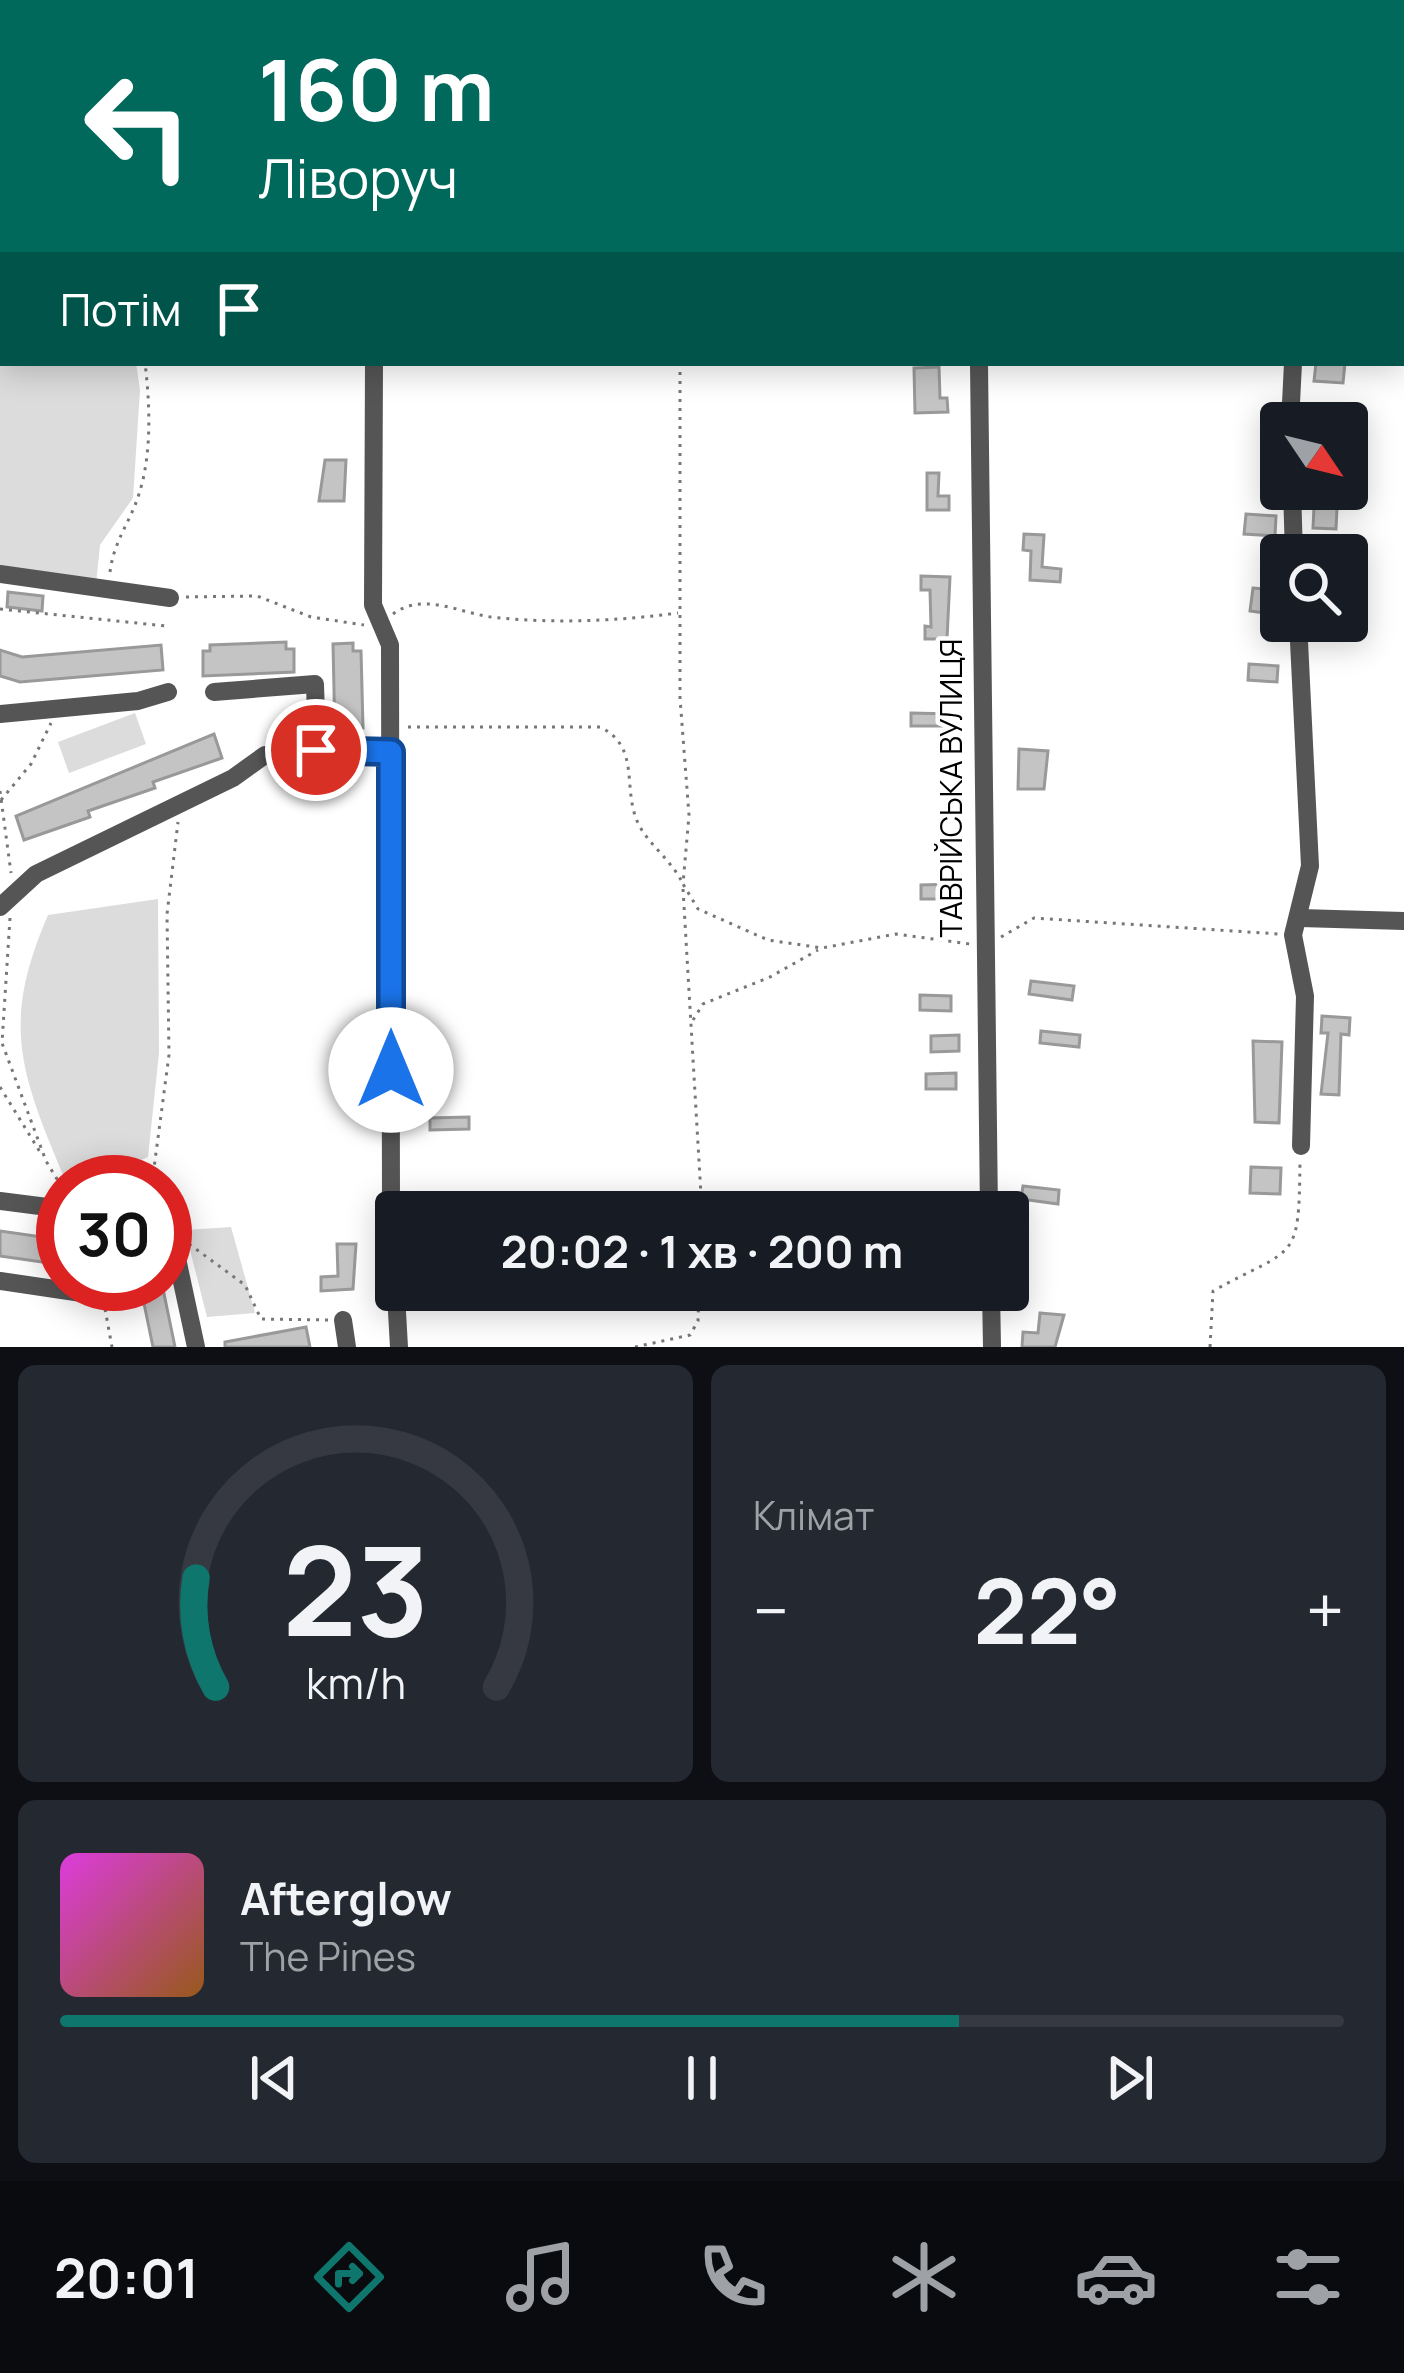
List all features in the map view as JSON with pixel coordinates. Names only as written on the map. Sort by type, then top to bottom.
[{"type":"street","points":[[374,366],[373,605],[389,645],[391,1206],[399,1347]]},
{"type":"street","name":"ТАВРІЙСЬКА ВУЛИЦЯ","points":[[979,366],[989,1191]]},
{"type":"street","points":[[1291,402],[1293,366]]},
{"type":"street","points":[[0,574],[170,598]]},
{"type":"street","points":[[1299,642],[1310,866],[1297,926],[1305,995],[1301,1146]]},
{"type":"street","points":[[214,692],[315,684],[316,750]]},
{"type":"street","points":[[0,714],[138,701],[168,692]]},
{"type":"street","points":[[7,901],[36,874],[233,778],[266,755],[391,744]]},
{"type":"street","points":[[1297,926],[1404,921]]},
{"type":"street","points":[[0,1201],[36,1206]]},
{"type":"street","points":[[0,1281],[36,1284]]},
{"type":"street","points":[[187,1311],[196,1347]]},
{"type":"street","points":[[991,1311],[992,1347]]},
{"type":"street","points":[[343,1320],[347,1347]]},
{"type":"path","points":[[108,592],[114,540],[139,498],[147,460],[145,366]]},
{"type":"path","points":[[680,366],[680,613],[688,815],[683,884],[701,1191]]},
{"type":"path","points":[[170,598],[257,596],[311,616],[383,631],[405,604],[430,603],[491,617],[614,621],[680,613]]},
{"type":"path","points":[[0,609],[166,626]]},
{"type":"path","points":[[0,800],[48,735],[54,709]]},
{"type":"path","points":[[391,744],[413,725],[600,727],[627,750],[639,826],[698,910],[768,940],[822,948]]},
{"type":"path","points":[[0,791],[7,901],[2,1042],[44,1155]]},
{"type":"path","points":[[156,1155],[169,1054],[166,914],[180,802]]},
{"type":"path","points":[[692,1022],[703,1004],[770,977],[822,948],[896,934],[984,952],[1013,926],[1034,918],[1297,926]]},
{"type":"path","points":[[0,1087],[42,1155]]},
{"type":"path","points":[[1210,1347],[1213,1291],[1253,1275],[1290,1248],[1300,1210],[1301,1146]]},
{"type":"path","points":[[192,1245],[244,1285],[261,1319],[343,1320]]},
{"type":"path","points":[[106,1311],[112,1347]]},
{"type":"path","points":[[635,1347],[690,1334],[698,1311]]},
{"type":"shaded area","points":[[0,366],[136,366],[140,390],[133,498],[100,545],[96,585],[0,567]]},
{"type":"shaded area","points":[[135,713],[146,744],[69,773],[58,742]]},
{"type":"shaded area","points":[[158,899],[159,1053],[148,1155],[55,1155],[28,1079],[21,1020],[24,988],[48,915]]},
{"type":"shaded area","points":[[231,1227],[255,1313],[207,1317],[192,1258],[192,1230]]},
{"type":"building","points":[[1316,366],[1345,366],[1343,383],[1314,381]]},
{"type":"building","points":[[939,367],[940,398],[947,398],[948,412],[915,413],[914,368]]},
{"type":"building","points":[[325,460],[346,460],[344,501],[319,501]]},
{"type":"building","points":[[927,473],[939,473],[938,496],[949,496],[949,510],[927,510]]},
{"type":"building","points":[[1314,510],[1337,510],[1336,529],[1313,528]]},
{"type":"building","points":[[1246,514],[1276,516],[1275,534],[1244,534]]},
{"type":"building","points":[[1024,534],[1044,535],[1042,567],[1061,569],[1060,582],[1030,580],[1031,551],[1023,550]]},
{"type":"building","points":[[921,576],[950,577],[947,639],[925,639],[925,626],[931,627],[930,590],[921,590]]},
{"type":"building","points":[[1253,588],[1260,589],[1260,612],[1250,611]]},
{"type":"building","points":[[8,592],[43,596],[42,611],[7,607]]},
{"type":"building","points":[[286,642],[286,649],[294,649],[294,672],[203,676],[203,651],[210,651],[210,645]]},
{"type":"building","points":[[353,643],[353,651],[361,651],[363,728],[355,728],[356,736],[335,737],[333,644]]},
{"type":"building","points":[[161,645],[163,670],[20,682],[0,676],[0,650],[22,657]]},
{"type":"building","points":[[1249,664],[1278,666],[1277,682],[1248,680]]},
{"type":"building","points":[[911,713],[952,714],[952,726],[911,726]]},
{"type":"building","points":[[214,734],[222,758],[153,782],[155,788],[24,840],[16,816]]},
{"type":"building","points":[[1019,749],[1048,751],[1044,789],[1018,789]]},
{"type":"building","points":[[955,884],[955,899],[921,899],[921,885]]},
{"type":"building","points":[[1031,981],[1074,986],[1072,1000],[1029,994]]},
{"type":"building","points":[[920,995],[951,996],[951,1011],[920,1010]]},
{"type":"building","points":[[1322,1016],[1350,1018],[1349,1035],[1341,1034],[1339,1095],[1321,1094],[1328,1033],[1321,1033]]},
{"type":"building","points":[[1041,1031],[1080,1035],[1079,1047],[1040,1043]]},
{"type":"building","points":[[959,1035],[959,1051],[931,1052],[931,1036]]},
{"type":"building","points":[[1253,1041],[1282,1042],[1279,1123],[1255,1122]]},
{"type":"building","points":[[956,1073],[956,1089],[926,1089],[926,1074]]},
{"type":"building","points":[[469,1117],[469,1129],[430,1130],[430,1118]]},
{"type":"building","points":[[1251,1167],[1281,1168],[1280,1194],[1250,1193]]},
{"type":"building","points":[[1023,1186],[1059,1190],[1058,1204],[1029,1200],[1029,1191],[1022,1191]]},
{"type":"building","points":[[0,1231],[36,1236],[36,1261],[0,1256]]},
{"type":"building","points":[[337,1244],[356,1244],[353,1289],[321,1291],[321,1277],[338,1276]]},
{"type":"building","points":[[146,1311],[168,1311],[175,1347],[153,1347]]},
{"type":"building","points":[[1040,1313],[1064,1315],[1055,1347],[1022,1347],[1023,1332],[1038,1333]]},
{"type":"building","points":[[306,1327],[310,1347],[225,1347],[225,1342]]},
{"type":"route","points":[[316,750],[391,752],[391,1070]]}]
